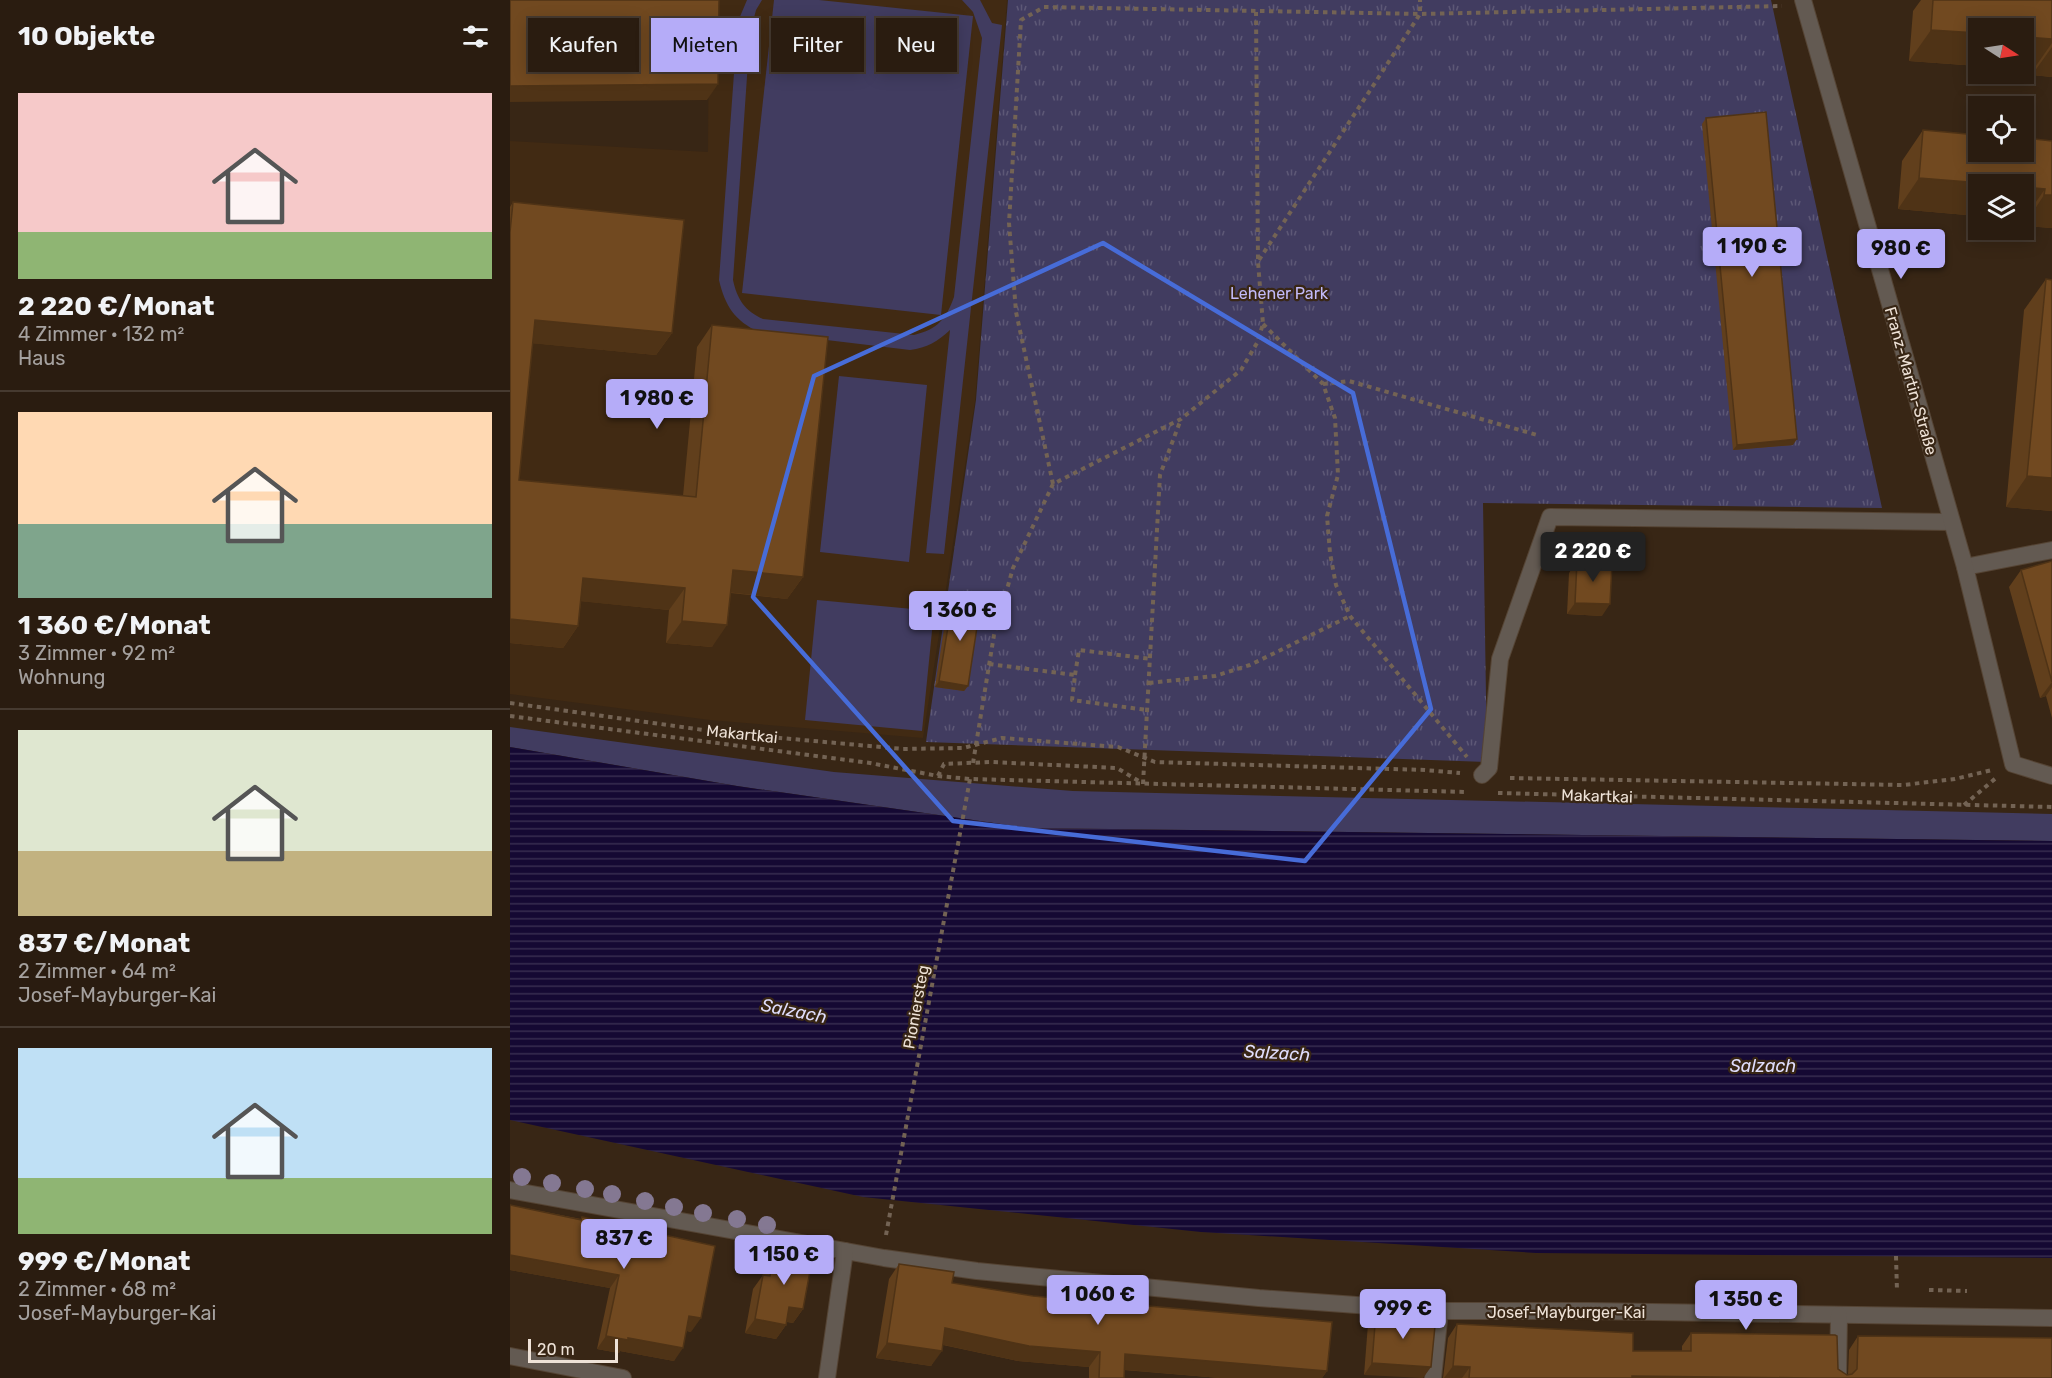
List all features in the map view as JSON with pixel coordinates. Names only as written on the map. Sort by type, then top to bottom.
[{"type":"street","name":"Franz-Martin-Straße","points":[[1803,0],[1965,567],[2013,764],[2052,776]]},
{"type":"street","points":[[1482,775],[1489,768],[1500,659],[1550,517],[1951,522]]},
{"type":"street","points":[[1965,567],[2052,550]]},
{"type":"street","name":"Josef-Mayburger-Kai","points":[[510,1190],[845,1251],[977,1271],[1259,1298],[1440,1311],[2052,1318]]},
{"type":"street","points":[[827,1378],[845,1251]]},
{"type":"street","points":[[1433,1378],[1440,1311]]},
{"type":"street","points":[[1838,1378],[1839,1315]]},
{"type":"street","points":[[510,1356],[623,1378]]},
{"type":"path","points":[[1083,0],[1083,6]]},
{"type":"path","points":[[1258,262],[1420,14],[1420,0]]},
{"type":"path","points":[[1737,6],[1738,0]]},
{"type":"path","points":[[973,762],[994,635],[1013,568],[1053,484],[1016,312],[1009,223],[1020,20],[1044,7],[1083,6],[1256,12],[1420,14],[1783,6]]},
{"type":"path","points":[[1053,484],[1181,419],[1240,370],[1257,343],[1263,324],[1258,262],[1256,12]]},
{"type":"path","points":[[1263,324],[1323,384],[1335,418],[1338,475],[1327,516],[1330,553],[1336,585],[1350,616],[1482,775],[1480,793]]},
{"type":"path","points":[[1323,384],[1349,381],[1537,435]]},
{"type":"path","points":[[938,776],[944,764],[973,762],[1117,768],[1143,784],[1160,475],[1181,419]]},
{"type":"path","points":[[1149,683],[1215,676],[1250,665],[1350,616]]},
{"type":"path","points":[[1147,710],[1072,700],[1079,650],[1151,658]]},
{"type":"path","points":[[989,664],[1075,675]]},
{"type":"path","name":"Makartkai","points":[[510,703],[725,734],[903,749],[963,748],[976,745]]},
{"type":"path","name":"Makartkai","points":[[510,716],[870,763],[970,781],[2052,807]]},
{"type":"path","points":[[1963,806],[1997,779],[1996,769]]},
{"type":"path","name":"Pioniersteg","points":[[886,1236],[970,781]]},
{"type":"path","points":[[1896,1256],[1897,1291]]},
{"type":"path","points":[[1920,1290],[1976,1291]]},
{"type":"path","points":[[1886,1292],[1908,1291]]},
{"type":"highlighted area","points":[[1103,243],[1353,393],[1431,709],[1305,861],[953,821],[753,597],[814,376]]},
{"type":"shaded area","points":[[709,0],[1007,0],[975,401],[923,738],[710,720],[510,694],[510,141],[708,152],[709,72],[759,72],[759,18],[709,18]]},
{"type":"green space","points":[[747,0],[762,0],[754,18],[739,18]]},
{"type":"green space","points":[[774,0],[819,0],[973,16],[941,315],[742,293],[771,27],[771,72],[864,72],[864,18],[772,18]]},
{"type":"green space","points":[[962,0],[980,0],[992,23],[1002,25],[944,554],[926,553],[950,330],[922,348],[910,350],[759,332],[743,323],[732,312],[724,298],[719,280],[734,72],[747,72],[733,280],[740,299],[751,312],[763,319],[914,335],[929,330],[940,322],[954,297],[982,38],[973,12]]},
{"type":"green space","name":"Lehener Park","points":[[1008,0],[1771,0],[1882,508],[1483,503],[1487,762],[926,742],[976,400]]},
{"type":"green space","points":[[839,376],[927,385],[909,562],[820,552]]},
{"type":"green space","points":[[817,600],[934,611],[922,731],[805,720]]},
{"type":"green space","points":[[510,727],[834,772],[1073,791],[2052,814],[2052,841],[1028,828],[737,786],[510,747]]},
{"type":"water","name":"Salzach","points":[[510,747],[737,786],[1028,828],[2052,841],[2052,1258],[1536,1253],[1201,1232],[863,1197],[510,1120]]},
{"type":"building","points":[[510,0],[719,0],[719,18],[651,18],[651,72],[718,72],[718,84],[510,86]]},
{"type":"building","points":[[1933,0],[2052,0],[2052,39],[2034,38],[2034,18],[1968,18],[1968,32],[1931,30]]},
{"type":"building","points":[[1766,112],[1797,439],[1737,445],[1706,118]]},
{"type":"building","points":[[1923,130],[1968,134],[1968,162],[2034,162],[2034,139],[2052,141],[2052,195],[2044,195],[2045,189],[2034,188],[2034,174],[1968,174],[1968,182],[1919,178]]},
{"type":"building","points":[[513,202],[684,220],[672,333],[535,320],[519,480],[696,497],[712,325],[828,337],[803,577],[733,570],[727,625],[682,621],[685,588],[583,578],[578,626],[510,619],[510,232]]},
{"type":"building","points":[[2046,279],[2052,280],[2052,478],[2027,476]]},
{"type":"building","points":[[1577,561],[1612,563],[1610,604],[1575,603]]},
{"type":"building","points":[[2052,561],[2052,682],[2021,570]]},
{"type":"building","points":[[953,597],[981,601],[968,686],[939,681]]},
{"type":"building","points":[[510,1205],[581,1220],[582,1217],[715,1246],[701,1318],[689,1316],[683,1348],[606,1336],[619,1275],[510,1255]]},
{"type":"building","points":[[775,1248],[813,1255],[803,1309],[789,1307],[786,1325],[755,1319],[763,1275],[770,1276]]},
{"type":"building","points":[[899,1264],[954,1272],[952,1283],[1033,1296],[1332,1322],[1327,1371],[1125,1354],[1124,1378],[1099,1378],[1100,1352],[1029,1346],[945,1328],[942,1351],[887,1343]]},
{"type":"building","points":[[1376,1312],[1429,1316],[1428,1325],[1435,1326],[1431,1367],[1372,1363]]},
{"type":"building","points":[[1457,1324],[1633,1333],[1633,1351],[1691,1351],[1691,1333],[1835,1335],[1837,1336],[1838,1369],[1847,1375],[1857,1369],[1858,1336],[2052,1338],[2052,1378],[1632,1376],[1632,1378],[1469,1378],[1470,1367],[1453,1366]]}]
